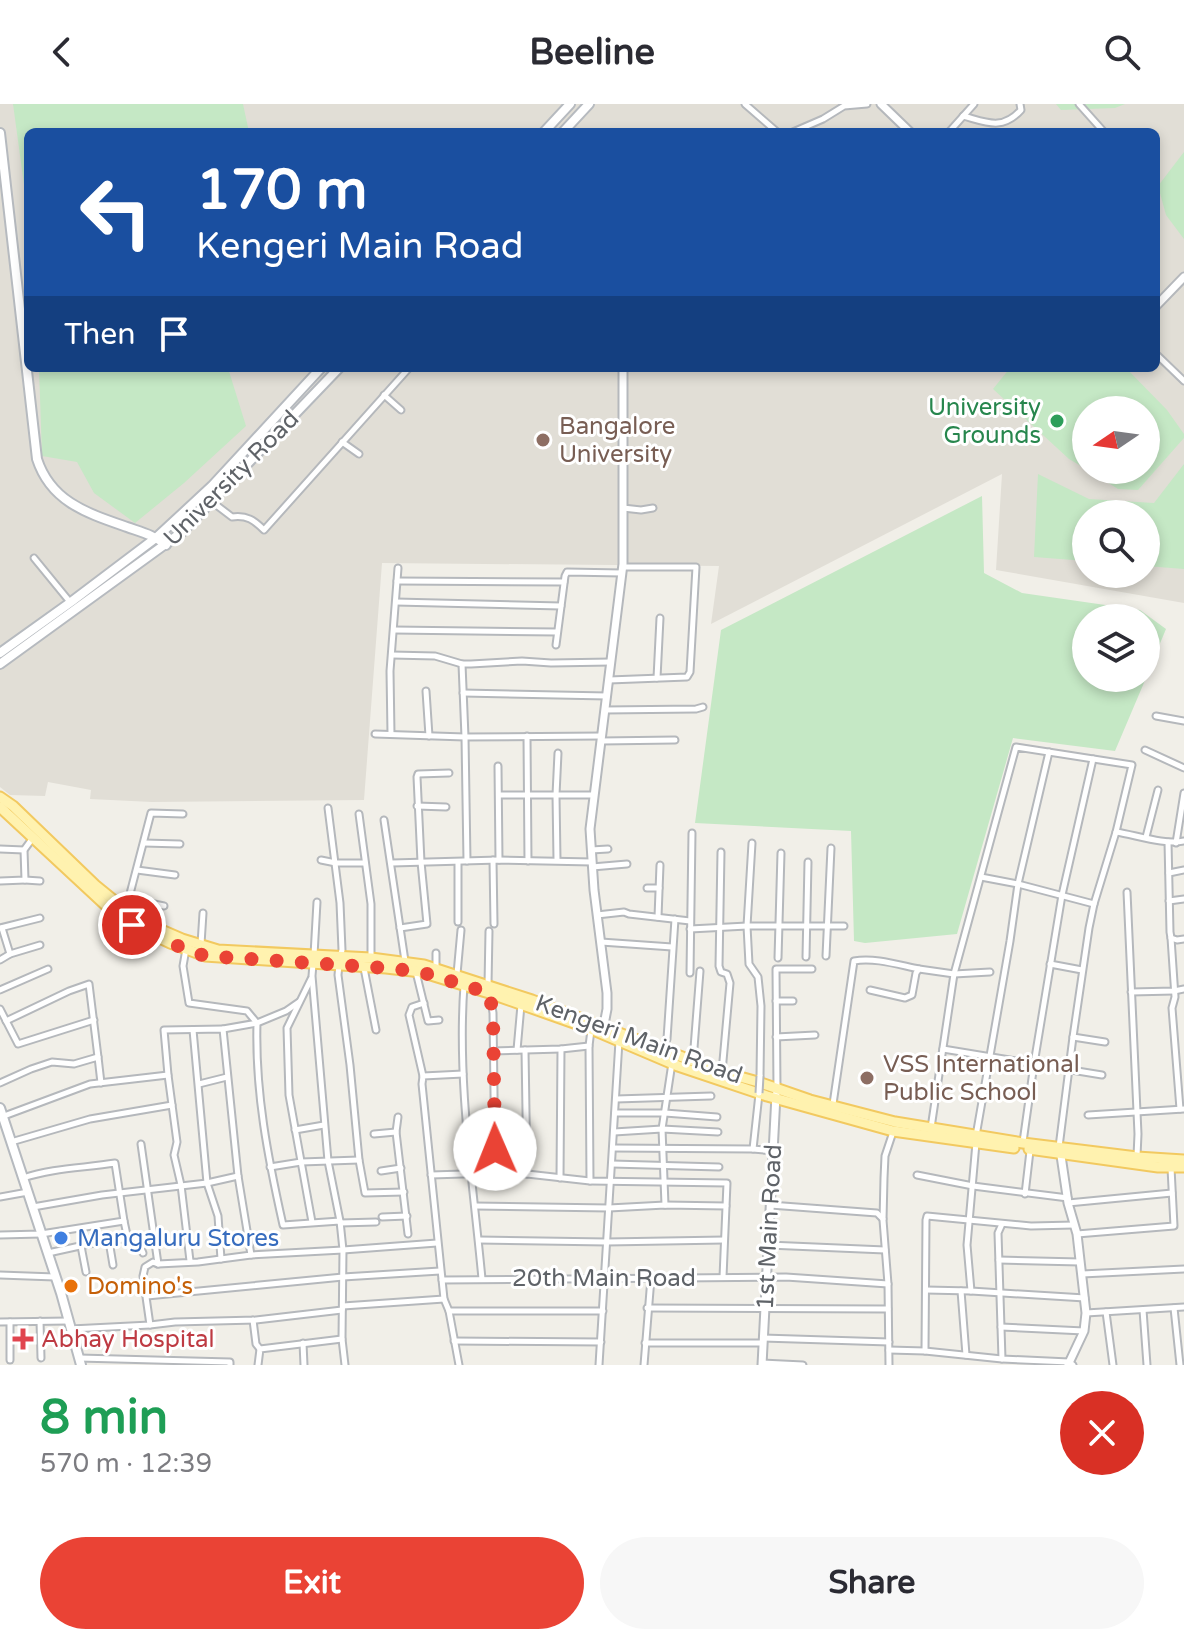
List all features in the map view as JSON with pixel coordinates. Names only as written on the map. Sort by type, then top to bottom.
[{"type":"main road","points":[[548,128],[570,104]]},
{"type":"main road","points":[[567,128],[589,104]]},
{"type":"main road","points":[[0,133],[24,344]]},
{"type":"main road","points":[[27,372],[37,459],[42,474],[59,495],[97,516],[157,537],[166,545]]},
{"type":"main road","name":"University Road","points":[[0,664],[71,602],[157,537],[212,486],[317,372]]},
{"type":"main road","name":"University Road","points":[[0,653],[15,648],[182,532],[335,372]]},
{"type":"main road","name":"Kengeri Main Road","points":[[0,797],[95,885],[138,920],[182,939],[218,950],[340,961],[405,961],[457,974],[521,1004],[591,1029],[603,1030]]},
{"type":"main road","name":"Kengeri Main Road","points":[[0,807],[114,913],[132,925],[205,956],[225,959],[314,959]]},
{"type":"main road","name":"Kengeri Main Road","points":[[367,962],[489,989],[777,1093],[893,1131],[1026,1146],[1171,1168],[1184,1167]]},
{"type":"main road","name":"Kengeri Main Road","points":[[620,1036],[672,1063],[759,1093],[777,1093],[833,1105],[976,1140]]},
{"type":"main road","points":[[1,1111],[56,1277],[80,1362]]},
{"type":"main road","name":"Kengeri Main Road","points":[[1060,1151],[1184,1160]]},
{"type":"street","points":[[745,104],[772,128]]},
{"type":"street","points":[[802,128],[844,106],[867,104]]},
{"type":"street","points":[[881,104],[906,128]]},
{"type":"street","points":[[952,128],[974,104]]},
{"type":"street","points":[[963,116],[1000,124],[1017,114],[1021,110],[1020,104]]},
{"type":"street","points":[[1079,104],[1100,128]]},
{"type":"street","points":[[1160,302],[1184,277]]},
{"type":"street","points":[[1160,358],[1184,381]]},
{"type":"street","points":[[211,501],[232,517],[252,519],[264,530],[405,372]]},
{"type":"street","points":[[603,1030],[607,993],[590,829],[622,570],[623,372]]},
{"type":"street","points":[[384,395],[401,410]]},
{"type":"street","points":[[342,442],[359,454]]},
{"type":"street","points":[[623,508],[653,508]]},
{"type":"street","points":[[34,558],[71,602]]},
{"type":"street","points":[[556,645],[567,572],[696,567],[689,675],[609,680]]},
{"type":"street","points":[[391,734],[390,671],[398,568]]},
{"type":"street","points":[[397,581],[564,582]]},
{"type":"street","points":[[396,602],[561,606]]},
{"type":"street","points":[[657,678],[660,618]]},
{"type":"street","points":[[394,630],[557,632]]},
{"type":"street","points":[[392,655],[435,656],[462,664],[611,662]]},
{"type":"street","points":[[462,664],[467,861]]},
{"type":"street","points":[[426,691],[429,736]]},
{"type":"street","points":[[463,693],[607,696]]},
{"type":"street","points":[[605,710],[703,707]]},
{"type":"street","points":[[1156,716],[1184,721]]},
{"type":"street","points":[[375,734],[675,740]]},
{"type":"street","points":[[527,736],[528,861]]},
{"type":"street","points":[[889,1350],[1070,1364],[1084,1331],[1085,1298],[1077,1234],[1060,1151],[1068,1070],[1094,904],[1132,765],[1016,747],[954,974],[931,1129]]},
{"type":"street","points":[[1145,750],[1184,768]]},
{"type":"street","points":[[971,1291],[967,1245],[976,1140],[1018,884],[1049,752]]},
{"type":"street","points":[[557,860],[558,753]]},
{"type":"street","points":[[1025,1194],[1034,1064],[1062,895],[1093,759]]},
{"type":"street","points":[[494,924],[498,766]]},
{"type":"street","points":[[400,928],[427,924],[417,777],[418,774],[449,773]]},
{"type":"street","points":[[1146,837],[1158,790]]},
{"type":"street","points":[[1176,843],[1184,793]]},
{"type":"street","points":[[499,795],[594,795]]},
{"type":"street","points":[[417,806],[446,807]]},
{"type":"street","points":[[328,808],[341,919],[342,950],[338,975],[365,1193],[404,1192]]},
{"type":"street","points":[[126,910],[151,813],[183,814]]},
{"type":"street","points":[[359,814],[371,904],[367,962],[376,1030]]},
{"type":"street","points":[[384,820],[405,961]]},
{"type":"street","points":[[1116,832],[1168,842],[1184,841]]},
{"type":"street","points":[[690,973],[692,833]]},
{"type":"street","points":[[25,880],[24,850],[32,839]]},
{"type":"street","points":[[1088,1115],[1182,1109],[1172,1008],[1174,991],[1168,842]]},
{"type":"street","points":[[144,843],[180,844]]},
{"type":"street","points":[[752,843],[747,926],[749,964],[758,977],[760,1076],[753,1149]]},
{"type":"street","points":[[826,956],[831,848]]},
{"type":"street","points":[[0,849],[24,850]]},
{"type":"street","points":[[591,850],[608,849]]},
{"type":"street","points":[[721,852],[719,966],[730,983],[722,1072]]},
{"type":"street","points":[[778,958],[781,853]]},
{"type":"street","points":[[321,860],[365,863]]},
{"type":"street","points":[[392,863],[557,860],[627,864]]},
{"type":"street","points":[[458,862],[458,922]]},
{"type":"street","points":[[806,957],[808,862]]},
{"type":"street","points":[[658,917],[660,865]]},
{"type":"street","points":[[137,870],[175,875]]},
{"type":"street","points":[[1169,873],[1184,870]]},
{"type":"street","points":[[981,877],[1094,904]]},
{"type":"street","points":[[0,881],[40,881]]},
{"type":"street","points":[[647,888],[659,888]]},
{"type":"street","points":[[1127,892],[1137,1157]]},
{"type":"street","points":[[129,899],[164,906]]},
{"type":"street","points":[[1169,901],[1184,899]]},
{"type":"street","points":[[317,902],[312,976],[328,1161],[343,1250],[342,1339],[345,1365]]},
{"type":"street","points":[[597,915],[624,912],[690,921]]},
{"type":"street","points":[[201,945],[203,913]]},
{"type":"street","points":[[10,954],[1,928],[40,918]]},
{"type":"street","points":[[663,1051],[667,1039],[675,919]]},
{"type":"street","points":[[690,929],[844,926]]},
{"type":"street","points":[[457,974],[461,930]]},
{"type":"street","points":[[489,931],[495,1173]]},
{"type":"street","points":[[1171,938],[1184,939]]},
{"type":"street","points":[[600,942],[672,947]]},
{"type":"street","points":[[0,960],[40,945]]},
{"type":"street","points":[[186,949],[183,966],[189,1003],[247,1011],[257,1023],[258,1083],[264,1137],[283,1225],[376,1222]]},
{"type":"street","points":[[436,953],[436,968]]},
{"type":"street","points":[[833,1105],[854,961],[879,961],[954,974],[990,972]]},
{"type":"street","points":[[1050,964],[1082,970]]},
{"type":"street","points":[[0,990],[48,969]]},
{"type":"street","points":[[777,1093],[776,969],[812,969]]},
{"type":"street","points":[[870,990],[908,998],[912,995],[919,969]]},
{"type":"street","points":[[693,1062],[700,971]]},
{"type":"street","points":[[416,972],[428,1021],[439,1020]]},
{"type":"street","points":[[312,976],[287,1028],[289,1095],[312,1222]]},
{"type":"street","points":[[6,1021],[89,984],[101,1083]]},
{"type":"street","points":[[464,985],[463,1074],[482,1279]]},
{"type":"street","points":[[1131,992],[1184,989]]},
{"type":"street","points":[[776,1001],[793,1001]]},
{"type":"street","points":[[190,1261],[181,1185],[174,1155],[177,1142],[164,1030],[223,1029],[257,1023],[299,1002]]},
{"type":"street","points":[[424,1003],[412,1007],[409,1015],[423,1076],[444,1299],[459,1365]]},
{"type":"street","points":[[517,1050],[521,1004]]},
{"type":"street","points":[[0,1009],[18,1044],[94,1020]]},
{"type":"street","points":[[1174,1029],[1184,1028]]},
{"type":"street","points":[[223,1029],[238,1176],[251,1255]]},
{"type":"street","points":[[590,1181],[591,1029]]},
{"type":"street","points":[[193,1030],[207,1183],[218,1216],[221,1259]]},
{"type":"street","points":[[776,1037],[815,1035]]},
{"type":"street","points":[[599,1365],[620,1036]]},
{"type":"street","points":[[1073,1037],[1105,1042]]},
{"type":"street","points":[[492,1051],[589,1046]]},
{"type":"street","points":[[560,1178],[561,1049]]},
{"type":"street","points":[[943,1049],[1102,1075]]},
{"type":"street","points":[[525,1050],[527,1174]]},
{"type":"street","points":[[0,1083],[52,1062],[74,1064],[98,1057]]},
{"type":"street","points":[[1176,1063],[1184,1062]]},
{"type":"street","points":[[665,1205],[662,1129],[672,1063]]},
{"type":"street","points":[[423,1076],[463,1074]]},
{"type":"street","points":[[1,1111],[101,1083],[168,1075]]},
{"type":"street","points":[[199,1084],[227,1077]]},
{"type":"street","name":"1st Main Road","points":[[762,1364],[777,1093]]},
{"type":"street","points":[[616,1099],[711,1096]]},
{"type":"street","points":[[11,1142],[90,1119],[172,1105]]},
{"type":"street","points":[[615,1113],[717,1117]]},
{"type":"street","points":[[398,1117],[396,1132],[408,1234]]},
{"type":"street","points":[[295,1130],[324,1125]]},
{"type":"street","points":[[614,1132],[662,1129],[718,1132]]},
{"type":"street","points":[[889,1365],[883,1220],[885,1156],[893,1131]]},
{"type":"street","points":[[374,1134],[396,1132]]},
{"type":"street","points":[[141,1144],[158,1264]]},
{"type":"street","points":[[613,1148],[773,1151]]},
{"type":"street","points":[[270,1167],[301,1162],[359,1160]]},
{"type":"street","points":[[23,1178],[46,1171],[115,1163],[127,1235]]},
{"type":"street","points":[[612,1164],[719,1167]]},
{"type":"street","points":[[381,1171],[401,1168]]},
{"type":"street","points":[[1077,1234],[1174,1226],[1171,1168]]},
{"type":"street","points":[[431,1175],[495,1173],[590,1181],[727,1183],[723,1277]]},
{"type":"street","points":[[917,1175],[1068,1200],[1172,1193]]},
{"type":"street","points":[[33,1207],[238,1176]]},
{"type":"street","points":[[0,1197],[28,1192]]},
{"type":"street","points":[[770,1205],[877,1213],[883,1220]]},
{"type":"street","points":[[475,1206],[726,1206]]},
{"type":"street","points":[[382,1217],[407,1216]]},
{"type":"street","points":[[925,1351],[927,1216],[1031,1226],[1074,1225]]},
{"type":"street","points":[[0,1235],[41,1234],[124,1221]]},
{"type":"street","points":[[1002,1224],[998,1233],[1002,1359]]},
{"type":"street","points":[[48,1254],[136,1237],[143,1253]]},
{"type":"street","points":[[479,1240],[724,1240]]},
{"type":"street","points":[[109,1241],[113,1265]]},
{"type":"street","points":[[150,1325],[143,1276],[145,1267],[153,1262],[198,1262],[251,1255],[437,1243]]},
{"type":"street","points":[[768,1245],[885,1250]]},
{"type":"street","points":[[81,1246],[86,1272]]},
{"type":"street","points":[[999,1260],[1080,1262]]},
{"type":"street","points":[[1082,1274],[1184,1269]]},
{"type":"street","points":[[147,1296],[441,1271]]},
{"type":"street","points":[[0,1275],[56,1277]]},
{"type":"street","name":"20th Main Road","points":[[442,1280],[766,1277],[888,1284]]},
{"type":"street","points":[[644,1365],[651,1278]]},
{"type":"street","points":[[926,1290],[1085,1298]]},
{"type":"street","points":[[961,1291],[966,1355]]},
{"type":"street","points":[[343,1306],[444,1299]]},
{"type":"street","points":[[0,1322],[150,1325],[253,1320],[342,1310],[343,1306]]},
{"type":"street","points":[[1086,1313],[1184,1307]]},
{"type":"street","points":[[647,1308],[888,1309]]},
{"type":"street","points":[[1174,1308],[1180,1365]]},
{"type":"street","points":[[1143,1310],[1147,1365]]},
{"type":"street","points":[[449,1311],[603,1311]]},
{"type":"street","points":[[1106,1312],[1113,1365]]},
{"type":"street","points":[[253,1320],[256,1344],[260,1349],[258,1365]]},
{"type":"street","points":[[40,1321],[41,1358]]},
{"type":"street","points":[[10,1322],[10,1360]]},
{"type":"street","points":[[1001,1327],[1084,1331]]},
{"type":"street","points":[[260,1349],[342,1339]]},
{"type":"street","points":[[454,1341],[601,1342]]},
{"type":"street","points":[[645,1343],[889,1342]]},
{"type":"street","points":[[303,1343],[304,1365]]},
{"type":"street","points":[[80,1362],[230,1362],[230,1365]]},
{"type":"street","points":[[762,1364],[803,1365]]},
{"type":"shaded area","name":"Bangalore University","points":[[0,104],[1184,104],[1184,603],[1099,588],[1160,588],[1160,500],[1072,500],[1072,583],[996,570],[1002,474],[711,624],[719,566],[382,563],[364,800],[152,802],[90,799],[91,790],[48,782],[45,796],[10,795],[0,787]]},
{"type":"green space","points":[[13,104],[243,104],[248,128],[24,128],[24,185]]},
{"type":"green space","points":[[1056,104],[1125,104],[1115,108],[1061,110]]},
{"type":"green space","points":[[1184,152],[1184,239],[1166,215],[1160,183]]},
{"type":"green space","points":[[39,372],[229,372],[246,426],[135,523],[94,493],[77,462],[42,456]]},
{"type":"green space","name":"University Grounds","points":[[1007,372],[1130,372],[1153,396],[1072,396],[1072,461],[993,389]]},
{"type":"green space","name":"University Grounds","points":[[1160,403],[1184,434],[1184,438],[1160,465]]},
{"type":"green space","points":[[1184,464],[1184,569],[1160,567],[1160,500],[1156,500]]},
{"type":"green space","points":[[1038,474],[1089,499],[1105,500],[1072,500],[1072,560],[1034,557]]},
{"type":"green space","name":"University Grounds","points":[[1110,484],[1143,484],[1138,490],[1118,489]]},
{"type":"green space","points":[[982,496],[984,573],[1022,593],[1098,604],[1072,604],[1072,692],[1140,692],[1115,751],[1013,738],[957,934],[865,943],[854,941],[851,831],[695,823],[721,630]]},
{"type":"green space","points":[[1160,625],[1166,629],[1160,643]]},
{"type":"place","name":"University Grounds","points":[[1057,421]]},
{"type":"place","name":"Bangalore University","points":[[543,440]]},
{"type":"place","name":"VSS International Public School","points":[[867,1078]]},
{"type":"place","name":"Mangaluru Stores","points":[[61,1238]]},
{"type":"place","name":"Domino's","points":[[71,1286]]},
{"type":"place","name":"Abhay Hospital","points":[[23,1339]]},
{"type":"route","points":[[132,925],[205,956],[421,972],[489,993],[493,1013],[495,1149]]}]
